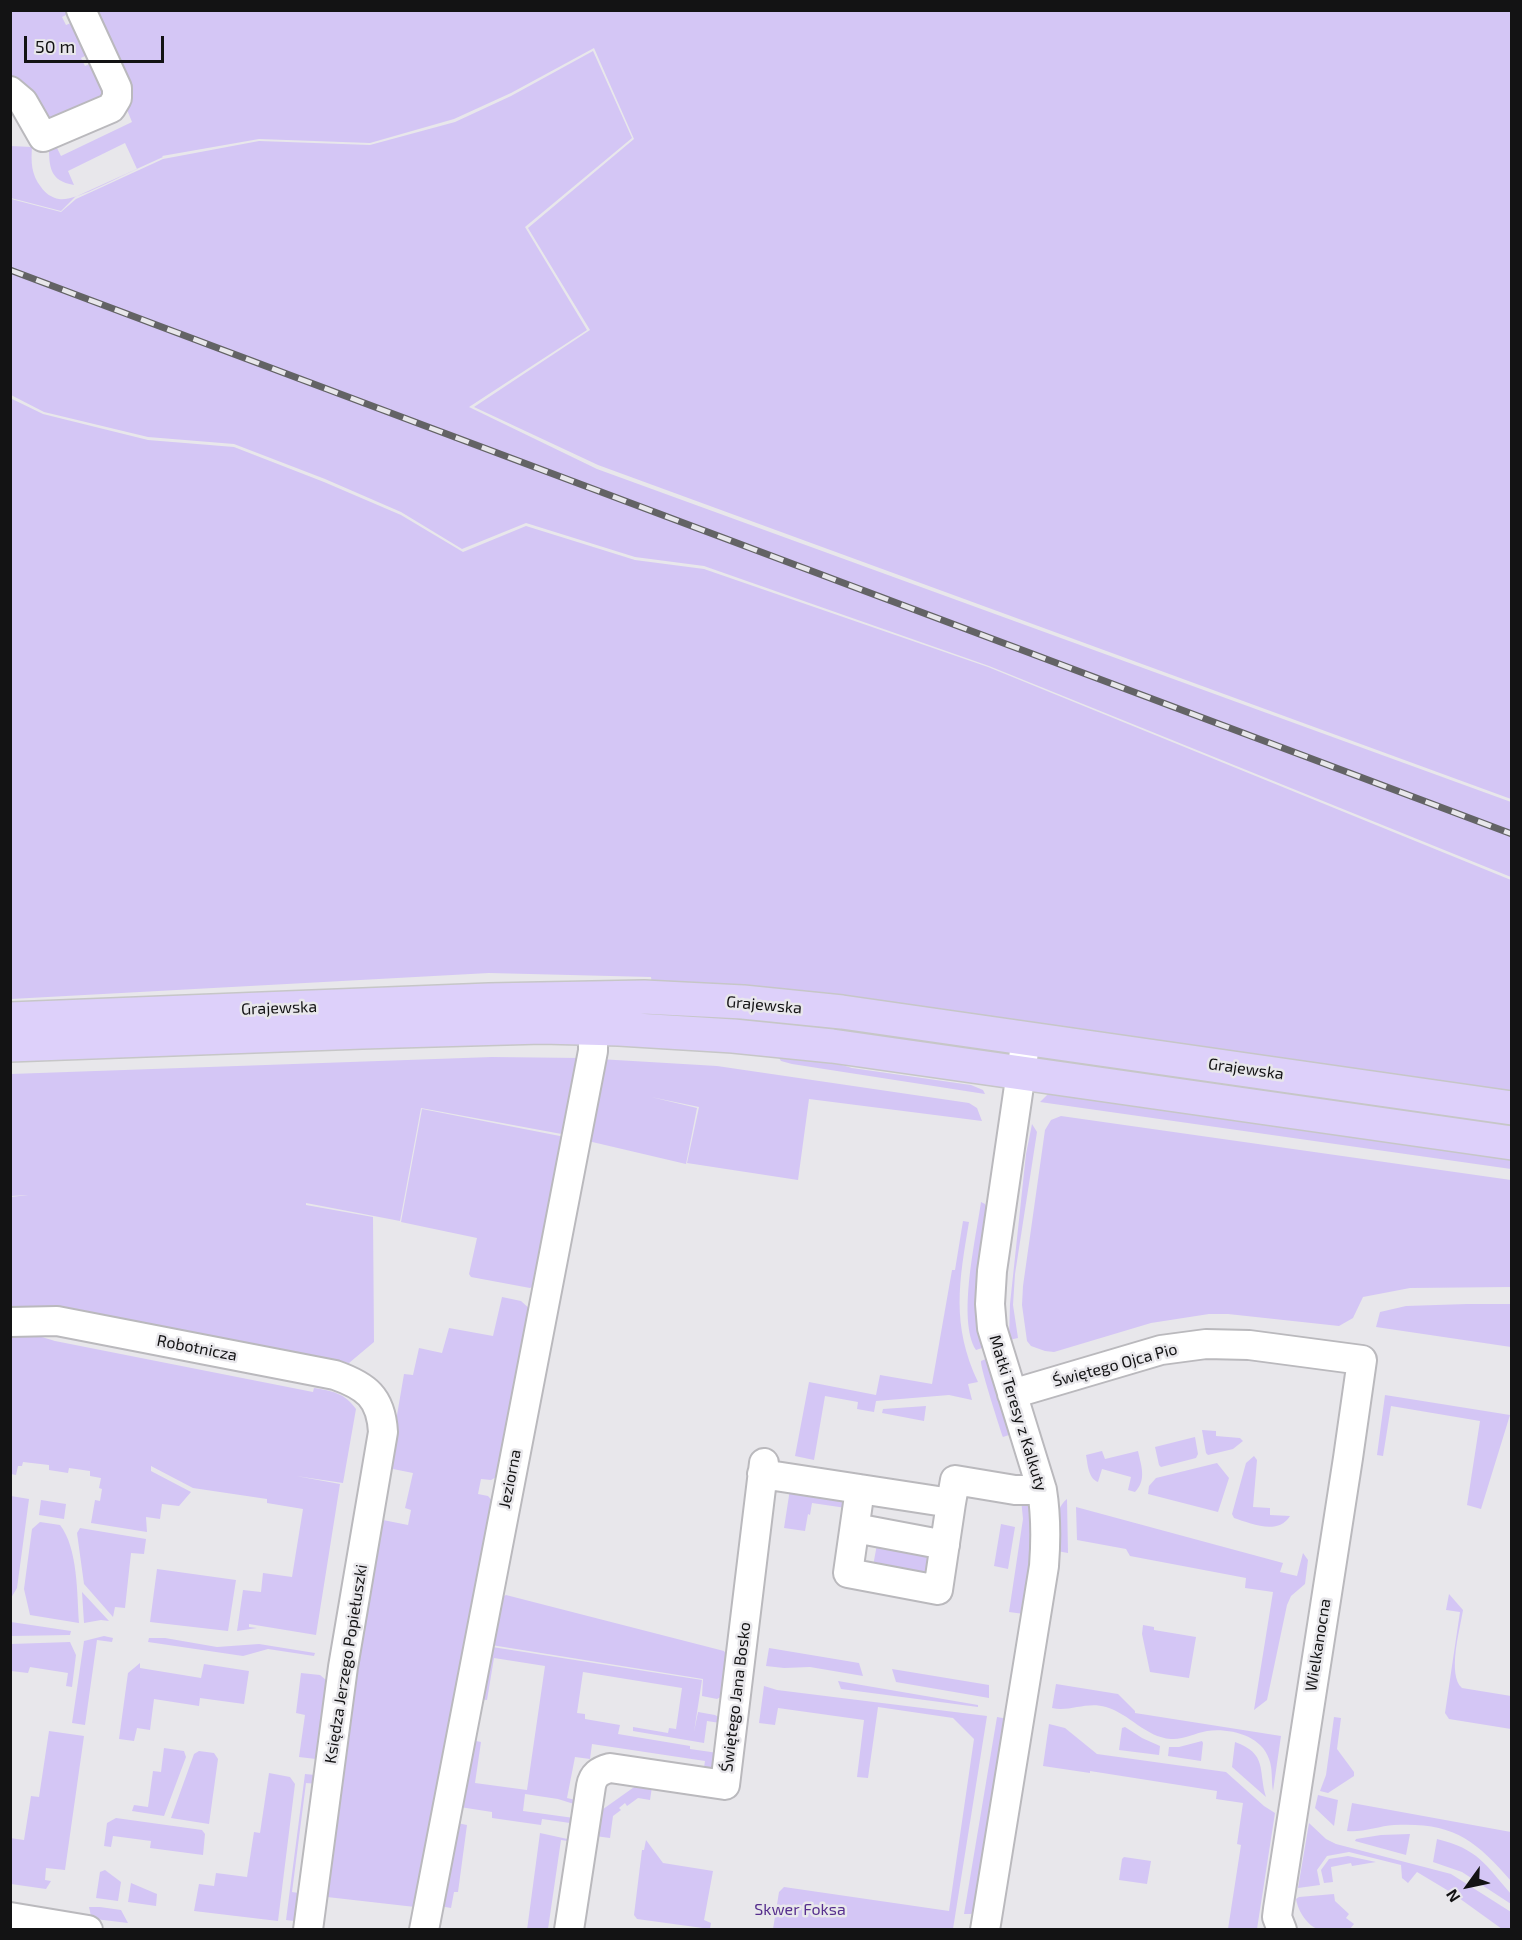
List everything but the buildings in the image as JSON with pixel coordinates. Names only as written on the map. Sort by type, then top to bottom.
[{"type":"main road","name":"Grajewska","points":[[10,1019],[500,1000],[644,997],[743,1002],[831,1011],[1512,1108]]},
{"type":"main road","name":"Grajewska","points":[[10,1045],[476,1028],[593,1029],[733,1036],[832,1046],[1512,1143]]},
{"type":"street","points":[[10,91],[23,102],[43,137],[111,108],[117,98],[117,88],[81,10]]},
{"type":"street","name":"Jeziorna","points":[[424,1929],[590,1063],[593,1029]]},
{"type":"street","name":"Matki Teresy z Kalkuty","points":[[985,1929],[1044,1566],[1046,1521],[1042,1490],[995,1341],[990,1304],[992,1271],[1026,1038]]},
{"type":"street","name":"Robotnicza","points":[[10,1322],[57,1321],[335,1375],[356,1382],[375,1400]]},
{"type":"street","name":"Świętego Ojca Pio","points":[[1012,1394],[1161,1350],[1206,1344],[1249,1345],[1362,1360]]},
{"type":"street","name":"Wielkanocna","points":[[1282,1929],[1277,1917],[1279,1898],[1362,1360]]},
{"type":"street","name":"Księdza Jerzego Popiełuszki","points":[[308,1929],[343,1667],[383,1432],[382,1417],[375,1400]]},
{"type":"street","name":"Świętego Jana Bosko","points":[[569,1929],[591,1786],[595,1774],[610,1768],[725,1785],[763,1469],[860,1489]]},
{"type":"street","points":[[951,1503],[860,1489],[848,1573],[938,1590],[955,1480],[1015,1490],[1042,1490]]},
{"type":"street","points":[[855,1528],[945,1545]]},
{"type":"street","points":[[10,1917],[88,1929]]},
{"type":"green space","points":[[11,11],[74,11],[62,17],[66,25],[79,20],[93,52],[81,58],[85,66],[98,60],[106,99],[50,124],[11,81]]},
{"type":"green space","points":[[87,11],[1511,11],[1511,799],[598,465],[474,407],[590,330],[528,228],[634,139],[594,48],[511,93],[454,119],[370,143],[259,139],[162,156],[137,169],[125,143],[68,171],[74,185],[60,180],[50,166],[49,144],[54,142],[61,156],[132,122]]},
{"type":"green space","points":[[593,51],[632,138],[525,227],[587,330],[469,407],[597,469],[1511,802],[1511,877],[989,666],[704,566],[635,557],[526,523],[462,549],[401,512],[325,479],[234,444],[148,437],[44,412],[11,395],[11,199],[61,212],[76,199],[163,159],[259,141],[370,145],[455,122],[511,96]]},
{"type":"green space","points":[[10,146],[32,147],[33,173],[49,195],[59,199],[78,196],[61,211],[11,198]]},
{"type":"green space","points":[[137,169],[98,188],[78,196]]},
{"type":"green space","points":[[10,398],[43,414],[148,440],[234,447],[401,515],[463,552],[526,526],[635,560],[704,569],[988,667],[1511,880],[1511,1096],[652,985],[651,977],[489,973],[11,999]]},
{"type":"green space","points":[[492,1057],[581,1058],[567,1135],[421,1108],[400,1221],[306,1203],[306,1205],[373,1217],[374,1342],[349,1363],[61,1306],[11,1307],[11,1197],[28,1195],[11,1196],[11,1074]]},
{"type":"green space","points":[[779,1058],[822,1059],[852,1068],[971,1085],[983,1090],[985,1094],[792,1064],[781,1061]]},
{"type":"green space","points":[[599,1059],[717,1066],[969,1103],[977,1108],[982,1121],[809,1099],[798,1180],[687,1163],[699,1107],[651,1097],[697,1108],[686,1164],[588,1141]]},
{"type":"green space","points":[[1049,1093],[1511,1155],[1511,1169],[1040,1102]]},
{"type":"green space","points":[[422,1109],[565,1137],[536,1285],[530,1288],[471,1277],[469,1274],[477,1238],[401,1222]]},
{"type":"green space","points":[[1061,1116],[1511,1180],[1511,1287],[1410,1288],[1363,1297],[1353,1318],[1339,1326],[1209,1314],[1151,1323],[1054,1352],[1031,1346],[1027,1341],[1022,1305],[1023,1286],[1045,1130],[1051,1120]]},
{"type":"green space","points":[[1032,1124],[1037,1132],[1015,1274],[1013,1305],[1018,1338],[1009,1340],[1010,1304],[1026,1154]]},
{"type":"green space","points":[[981,1202],[985,1204],[988,1211],[985,1347],[976,1350],[968,1319],[968,1299]]},
{"type":"green space","points":[[963,1221],[969,1222],[962,1264],[960,1303],[964,1341],[978,1382],[968,1384],[972,1400],[949,1395],[876,1401],[874,1412],[857,1409],[858,1402],[825,1396],[814,1460],[795,1456],[809,1382],[876,1395],[880,1375],[932,1384]]},
{"type":"green space","points":[[502,1297],[521,1301],[531,1310],[500,1475],[491,1480],[481,1479],[478,1494],[488,1496],[495,1504],[415,1907],[327,1897],[378,1519],[408,1525],[411,1510],[405,1508],[413,1473],[388,1468],[404,1374],[413,1375],[419,1348],[442,1353],[449,1328],[493,1336]]},
{"type":"green space","points":[[1511,1304],[1511,1347],[1376,1327],[1380,1312],[1406,1306]]},
{"type":"green space","points":[[11,1331],[22,1331],[55,1341],[313,1392],[314,1388],[327,1390],[347,1399],[356,1409],[343,1483],[296,1476],[340,1484],[316,1635],[249,1624],[249,1627],[257,1628],[237,1631],[243,1590],[261,1592],[263,1573],[292,1577],[303,1509],[267,1503],[267,1499],[193,1488],[151,1466],[151,1471],[191,1492],[179,1506],[162,1504],[160,1519],[146,1517],[147,1532],[91,1523],[95,1500],[100,1501],[102,1489],[99,1488],[101,1478],[90,1476],[90,1471],[69,1468],[68,1473],[49,1470],[49,1465],[23,1462],[22,1466],[18,1466],[16,1475],[11,1474]]},
{"type":"green space","points":[[988,1358],[1012,1434],[1003,1437],[981,1365],[981,1361]]},
{"type":"green space","points":[[1385,1395],[1510,1415],[1481,1509],[1467,1505],[1480,1421],[1391,1406],[1383,1456],[1377,1455]]},
{"type":"green space","points":[[926,1406],[924,1421],[882,1413],[883,1409]]},
{"type":"green space","points":[[1202,1430],[1216,1431],[1216,1436],[1240,1438],[1243,1441],[1233,1449],[1208,1455]]},
{"type":"green space","points":[[1195,1437],[1198,1454],[1196,1458],[1161,1467],[1159,1465],[1155,1447]]},
{"type":"green space","points":[[1102,1451],[1105,1459],[1138,1451],[1142,1477],[1135,1492],[1128,1490],[1131,1477],[1102,1469],[1098,1482],[1092,1478],[1086,1455]]},
{"type":"green space","points":[[1254,1456],[1257,1460],[1253,1507],[1270,1508],[1270,1515],[1290,1516],[1278,1525],[1271,1527],[1256,1525],[1234,1518],[1232,1514],[1246,1463]]},
{"type":"green space","points":[[1217,1463],[1229,1478],[1218,1512],[1148,1494],[1149,1486],[1156,1478]]},
{"type":"green space","points":[[790,1489],[843,1499],[846,1508],[812,1503],[805,1531],[784,1528]]},
{"type":"green space","points":[[11,1496],[29,1499],[17,1588],[11,1598]]},
{"type":"green space","points":[[1021,1499],[1031,1502],[1034,1539],[1024,1614],[1009,1612],[1023,1519]]},
{"type":"green space","points":[[1067,1499],[1068,1553],[1057,1551],[1056,1530],[1059,1510]]},
{"type":"green space","points":[[41,1500],[66,1504],[64,1519],[39,1515]]},
{"type":"green space","points":[[1076,1507],[1283,1563],[1280,1572],[1297,1576],[1303,1553],[1308,1560],[1305,1584],[1291,1596],[1287,1605],[1267,1700],[1254,1710],[1273,1592],[1245,1588],[1246,1578],[1130,1556],[1126,1549],[1077,1540]]},
{"type":"green space","points":[[40,1522],[60,1525],[66,1535],[76,1572],[79,1623],[30,1615],[24,1589],[32,1529]]},
{"type":"green space","points":[[1001,1524],[1015,1527],[1008,1569],[994,1566]]},
{"type":"green space","points":[[80,1528],[146,1539],[144,1554],[131,1553],[125,1608],[115,1607],[113,1617],[84,1584],[77,1533]]},
{"type":"green space","points":[[878,1539],[931,1549],[934,1575],[873,1566]]},
{"type":"green space","points":[[157,1569],[236,1580],[228,1631],[150,1622]]},
{"type":"green space","points":[[82,1592],[109,1621],[84,1623]]},
{"type":"green space","points":[[1449,1594],[1463,1610],[1455,1663],[1458,1682],[1462,1688],[1511,1696],[1511,1729],[1449,1719],[1445,1713],[1460,1612],[1446,1610]]},
{"type":"green space","points":[[506,1595],[724,1651],[729,1658],[724,1695],[717,1699],[702,1696],[703,1679],[485,1644],[493,1602]]},
{"type":"green space","points":[[11,1622],[71,1631],[70,1635],[11,1636]]},
{"type":"green space","points":[[1143,1625],[1154,1627],[1154,1630],[1196,1637],[1189,1678],[1150,1672],[1142,1634]]},
{"type":"green space","points":[[104,1636],[113,1638],[112,1642],[97,1640],[85,1725],[72,1723],[84,1641]]},
{"type":"green space","points":[[149,1638],[165,1638],[217,1647],[259,1644],[315,1653],[314,1656],[268,1649],[243,1656],[148,1642]]},
{"type":"green space","points":[[70,1642],[76,1655],[72,1687],[66,1686],[68,1673],[30,1667],[28,1673],[11,1671],[11,1644]]},
{"type":"green space","points":[[486,1646],[702,1680],[694,1732],[698,1712],[720,1718],[720,1723],[707,1721],[704,1743],[633,1731],[633,1727],[668,1733],[669,1728],[676,1729],[682,1688],[583,1672],[577,1713],[585,1714],[585,1719],[620,1725],[618,1734],[718,1753],[713,1771],[703,1774],[705,1761],[592,1744],[590,1759],[575,1757],[567,1798],[580,1801],[574,1804],[525,1794],[523,1811],[574,1818],[575,1822],[542,1819],[541,1825],[492,1818],[492,1812],[460,1807],[471,1740],[481,1742],[475,1783],[527,1790],[545,1666],[494,1658],[487,1700],[478,1699]]},
{"type":"green space","points":[[769,1648],[859,1663],[863,1676],[810,1667],[766,1666]]},
{"type":"green space","points":[[140,1663],[140,1668],[201,1678],[204,1664],[249,1671],[244,1704],[200,1698],[199,1706],[154,1699],[150,1730],[137,1728],[134,1741],[119,1739],[128,1673]]},
{"type":"green space","points":[[892,1669],[989,1685],[989,1698],[896,1682]]},
{"type":"green space","points":[[301,1673],[320,1675],[326,1680],[316,1759],[299,1757],[305,1715],[296,1713]]},
{"type":"green space","points":[[838,1681],[978,1705],[978,1707],[841,1689]]},
{"type":"green space","points":[[1056,1684],[1118,1694],[1135,1713],[1281,1736],[1273,1791],[1269,1759],[1265,1751],[1252,1739],[1234,1732],[1216,1730],[1171,1739],[1153,1734],[1115,1710],[1099,1705],[1065,1709],[1052,1708]]},
{"type":"green space","name":"Skwer Foksa","points":[[764,1686],[777,1690],[987,1716],[953,1929],[773,1929],[779,1892],[784,1887],[949,1911],[974,1739],[953,1718],[878,1707],[868,1778],[857,1777],[864,1720],[778,1708],[775,1725],[759,1723]]},
{"type":"green space","points":[[997,1717],[1008,1719],[976,1911],[964,1914]]},
{"type":"green space","points":[[1334,1717],[1341,1718],[1337,1749],[1354,1772],[1354,1776],[1328,1793],[1320,1791],[1326,1775]]},
{"type":"green space","points":[[1049,1724],[1065,1728],[1097,1754],[1226,1772],[1275,1813],[1257,1929],[1228,1929],[1241,1845],[1237,1844],[1243,1803],[1216,1799],[1217,1791],[1043,1766]]},
{"type":"green space","points":[[1125,1727],[1160,1746],[1159,1755],[1119,1750],[1122,1728]]},
{"type":"green space","points":[[49,1731],[84,1736],[65,1870],[46,1868],[45,1880],[51,1881],[46,1889],[11,1884],[10,1838],[24,1840],[31,1796],[39,1797]]},
{"type":"green space","points":[[1202,1741],[1201,1761],[1168,1756],[1169,1747]]},
{"type":"green space","points":[[1235,1742],[1253,1752],[1257,1758],[1266,1797],[1232,1767]]},
{"type":"green space","points":[[164,1748],[184,1751],[186,1757],[164,1816],[132,1811],[134,1805],[148,1807],[153,1771],[161,1772]]},
{"type":"green space","points":[[199,1751],[214,1753],[218,1759],[209,1824],[171,1818],[194,1754]]},
{"type":"green space","points":[[269,1773],[290,1777],[295,1784],[278,1921],[194,1911],[199,1884],[214,1886],[216,1873],[247,1877],[254,1832],[260,1833]]},
{"type":"green space","points":[[305,1774],[315,1775],[319,1784],[306,1783],[292,1892],[305,1894],[302,1922],[286,1920]]},
{"type":"green space","points":[[637,1785],[652,1787],[650,1800],[638,1798],[627,1806],[625,1803],[619,1808],[621,1810],[613,1816],[610,1838],[595,1836],[599,1812]]},
{"type":"green space","points":[[1318,1795],[1338,1800],[1334,1826],[1315,1808]]},
{"type":"green space","points":[[1352,1803],[1511,1832],[1511,1881],[1486,1854],[1461,1836],[1447,1830],[1414,1825],[1394,1825],[1347,1831]]},
{"type":"green space","points":[[116,1818],[202,1830],[205,1834],[203,1855],[150,1848],[151,1841],[113,1836],[111,1847],[104,1846],[107,1823]]},
{"type":"green space","points":[[457,1823],[467,1825],[458,1892],[454,1892],[451,1908],[440,1906]]},
{"type":"green space","points":[[1309,1823],[1326,1839],[1336,1844],[1451,1874],[1511,1912],[1511,1929],[1502,1929],[1452,1893],[1417,1872],[1408,1883],[1402,1878],[1401,1865],[1349,1852],[1327,1856],[1317,1870],[1320,1885],[1298,1888]]},
{"type":"green space","points":[[540,1833],[575,1842],[561,1840],[548,1929],[527,1930]]},
{"type":"green space","points":[[1410,1834],[1406,1855],[1355,1841],[1381,1835]]},
{"type":"green space","points":[[1437,1839],[1462,1848],[1480,1859],[1511,1894],[1511,1904],[1462,1872],[1433,1862]]},
{"type":"green space","points":[[646,1840],[663,1863],[713,1871],[704,1920],[711,1923],[710,1929],[637,1919],[634,1915],[642,1850],[644,1850]]},
{"type":"green space","points":[[1348,1856],[1376,1862],[1331,1867],[1333,1882],[1324,1883],[1321,1870],[1329,1859]]},
{"type":"green space","points":[[1124,1857],[1151,1861],[1147,1884],[1119,1880]]},
{"type":"green space","points":[[105,1870],[121,1882],[118,1901],[96,1898],[100,1872]]},
{"type":"green space","points":[[131,1883],[157,1894],[156,1906],[128,1902]]},
{"type":"green space","points":[[1334,1894],[1335,1901],[1349,1914],[1346,1918],[1354,1924],[1350,1929],[1323,1931],[1315,1928],[1304,1918],[1296,1899]]},
{"type":"green space","points":[[89,1907],[121,1910],[128,1923],[95,1919],[91,1916]]},
{"type":"railway","points":[[10,270],[1512,834]]}]
